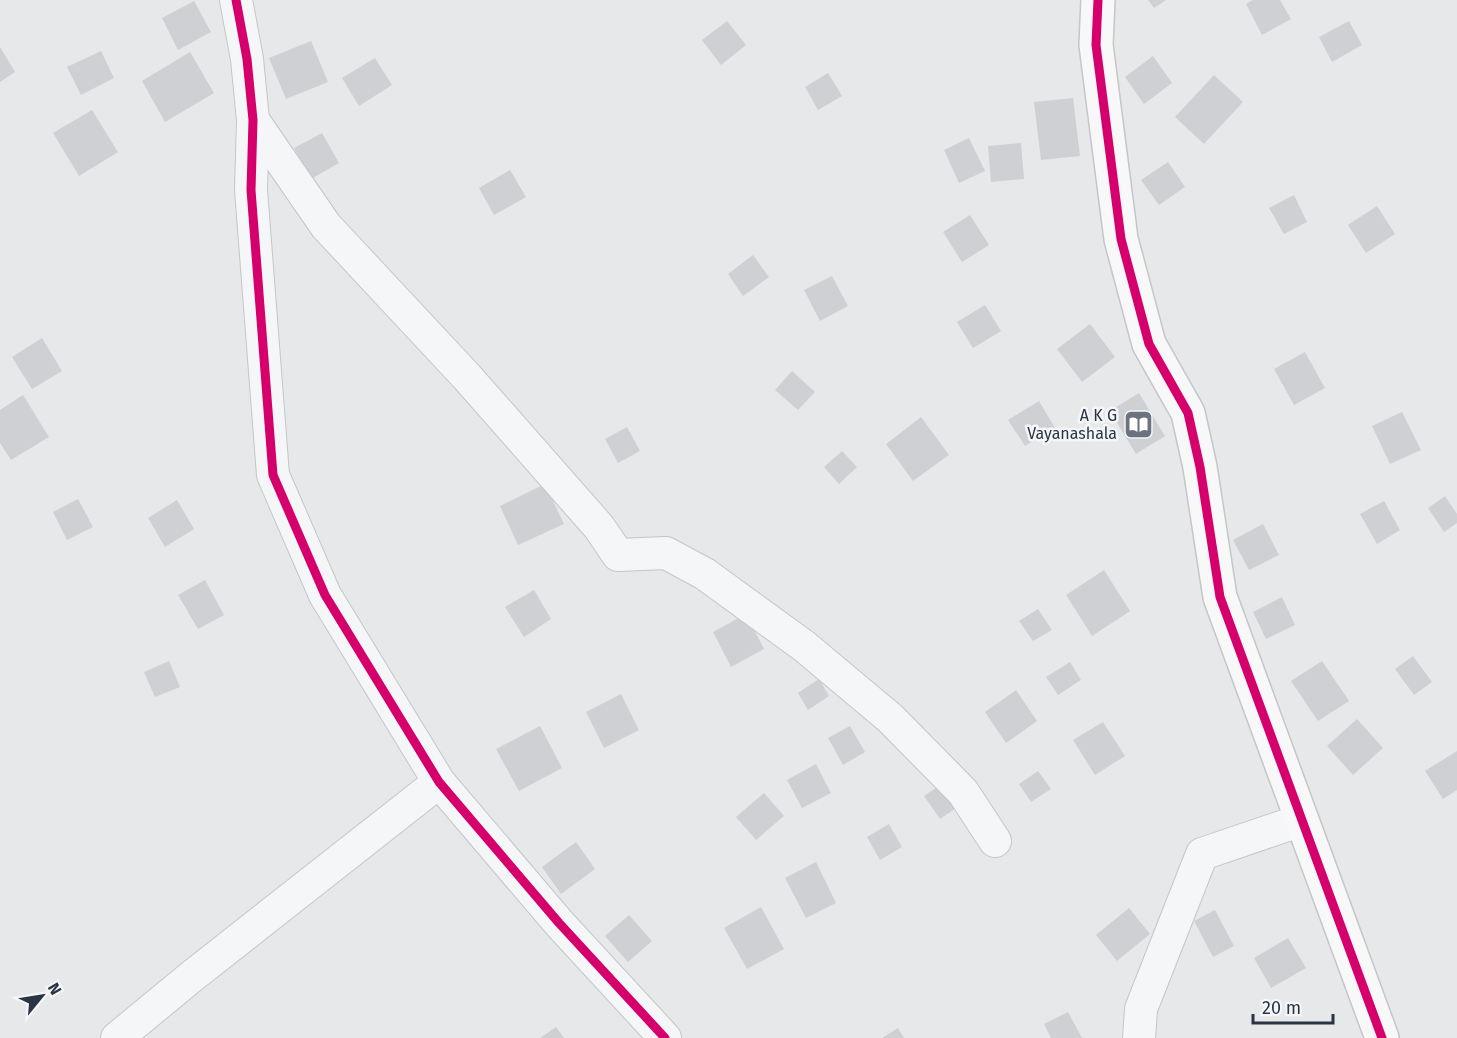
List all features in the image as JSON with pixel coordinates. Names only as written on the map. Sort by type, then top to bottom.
[{"type":"street","points":[[236,0],[247,58],[253,120],[251,189],[273,475],[325,595],[439,782],[559,923],[665,1038]]},
{"type":"street","points":[[1098,0],[1096,45],[1121,239],[1149,344],[1188,413],[1200,467],[1220,597],[1382,1038]]},
{"type":"street","points":[[253,120],[326,226],[482,395],[599,527],[618,555],[666,553],[705,574],[804,646],[890,718],[963,792],[994,842]]},
{"type":"street","points":[[117,1038],[439,782]]},
{"type":"street","points":[[1139,1038],[1141,1009],[1202,854],[1302,820]]},
{"type":"building","points":[[1148,0],[1166,0],[1154,8]]},
{"type":"building","points":[[1253,0],[1280,0],[1291,19],[1262,35],[1246,4]]},
{"type":"building","points":[[194,1],[211,32],[178,50],[162,18]]},
{"type":"building","points":[[727,21],[746,45],[721,65],[702,40]]},
{"type":"building","points":[[1349,21],[1362,45],[1332,62],[1319,37]]},
{"type":"building","points":[[311,41],[328,82],[286,99],[269,58]]},
{"type":"building","points":[[0,47],[15,72],[0,82]]},
{"type":"building","points":[[101,51],[114,78],[81,95],[67,67]]},
{"type":"building","points":[[190,52],[214,93],[165,122],[142,81]]},
{"type":"building","points":[[1153,56],[1172,83],[1144,104],[1125,77]]},
{"type":"building","points":[[375,58],[392,85],[359,106],[342,78]]},
{"type":"building","points":[[828,73],[842,96],[818,110],[805,87]]},
{"type":"building","points":[[1214,75],[1243,102],[1204,144],[1175,117]]},
{"type":"building","points":[[1073,98],[1080,156],[1041,160],[1034,102]]},
{"type":"building","points":[[92,110],[118,152],[79,176],[53,133]]},
{"type":"building","points":[[322,133],[339,163],[311,179],[294,148]]},
{"type":"building","points":[[969,138],[985,171],[959,183],[944,150]]},
{"type":"building","points":[[1021,143],[1024,179],[991,182],[988,146]]},
{"type":"building","points":[[1168,162],[1185,187],[1159,205],[1141,180]]},
{"type":"building","points":[[510,170],[526,197],[494,215],[479,188]]},
{"type":"building","points":[[1294,195],[1307,222],[1284,234],[1269,208]]},
{"type":"building","points":[[1377,206],[1395,234],[1366,253],[1348,225]]},
{"type":"building","points":[[970,215],[989,245],[962,262],[943,232]]},
{"type":"building","points":[[753,255],[769,277],[743,296],[728,274]]},
{"type":"building","points":[[832,276],[848,306],[820,321],[804,290]]},
{"type":"building","points":[[985,305],[1001,331],[973,348],[957,322]]},
{"type":"building","points":[[1090,324],[1115,357],[1082,382],[1057,349]]},
{"type":"building","points":[[42,338],[62,371],[32,389],[12,357]]},
{"type":"building","points":[[1305,352],[1325,388],[1294,405],[1274,369]]},
{"type":"building","points":[[792,371],[815,392],[798,410],[775,390]]},
{"type":"building","name":"A K G Vayanashala","points":[[1139,393],[1165,436],[1136,454],[1110,411]]},
{"type":"building","points":[[23,395],[49,437],[11,460],[0,443],[0,410]]},
{"type":"building","points":[[1039,401],[1055,428],[1025,446],[1008,420]]},
{"type":"building","points":[[1402,412],[1421,450],[1390,464],[1372,426]]},
{"type":"building","points":[[921,417],[949,455],[913,481],[886,444]]},
{"type":"building","points":[[627,427],[640,451],[618,463],[605,439]]},
{"type":"building","points":[[842,451],[857,467],[839,484],[824,467]]},
{"type":"building","points":[[545,484],[564,524],[518,545],[500,506]]},
{"type":"building","points":[[1445,496],[1457,514],[1457,523],[1444,532],[1428,508]]},
{"type":"building","points":[[78,499],[93,527],[67,540],[53,512]]},
{"type":"building","points":[[177,500],[194,529],[165,547],[148,518]]},
{"type":"building","points":[[1384,501],[1400,530],[1377,544],[1360,514]]},
{"type":"building","points":[[1263,524],[1279,555],[1249,570],[1233,540]]},
{"type":"building","points":[[1104,570],[1130,611],[1092,636],[1066,595]]},
{"type":"building","points":[[205,580],[224,615],[198,629],[178,595]]},
{"type":"building","points":[[534,590],[551,619],[524,637],[505,607]]},
{"type":"building","points":[[1282,597],[1295,625],[1266,639],[1253,612]]},
{"type":"building","points":[[1038,609],[1052,630],[1033,641],[1019,621]]},
{"type":"building","points":[[746,614],[764,649],[731,667],[713,632]]},
{"type":"building","points":[[1413,656],[1432,682],[1414,695],[1395,669]]},
{"type":"building","points":[[169,661],[180,687],[155,697],[144,672]]},
{"type":"building","points":[[1322,661],[1349,701],[1318,721],[1291,681]]},
{"type":"building","points":[[1070,662],[1081,680],[1058,695],[1046,677]]},
{"type":"building","points":[[819,679],[829,696],[808,710],[798,693]]},
{"type":"building","points":[[1016,690],[1037,721],[1006,743],[985,712]]},
{"type":"building","points":[[621,694],[639,730],[604,748],[586,712]]},
{"type":"building","points":[[1357,719],[1383,748],[1353,775],[1327,746]]},
{"type":"building","points":[[1103,722],[1125,756],[1095,775],[1073,740]]},
{"type":"building","points":[[540,726],[562,768],[519,791],[496,749]]},
{"type":"building","points":[[850,726],[865,752],[843,765],[828,738]]},
{"type":"building","points":[[1457,751],[1457,790],[1443,799],[1425,771]]},
{"type":"building","points":[[816,764],[831,793],[802,808],[787,780]]},
{"type":"building","points":[[1038,771],[1051,789],[1031,802],[1019,784]]},
{"type":"building","points":[[943,783],[959,806],[940,819],[924,796]]},
{"type":"building","points":[[764,793],[784,816],[756,840],[736,817]]},
{"type":"building","points":[[889,824],[902,847],[880,860],[867,837]]},
{"type":"building","points":[[576,842],[595,869],[561,894],[542,867]]},
{"type":"building","points":[[816,862],[836,903],[806,918],[785,878]]},
{"type":"building","points":[[761,907],[784,949],[747,969],[724,928]]},
{"type":"building","points":[[1129,908],[1150,934],[1117,961],[1096,935]]},
{"type":"building","points":[[1215,910],[1234,946],[1213,957],[1194,921]]},
{"type":"building","points":[[629,915],[652,941],[628,962],[605,936]]},
{"type":"building","points":[[1288,938],[1306,968],[1271,988],[1254,958]]},
{"type":"building","points":[[1068,1012],[1082,1038],[1051,1038],[1044,1024]]},
{"type":"building","points":[[556,1027],[564,1038],[540,1038]]},
{"type":"building","points":[[898,1028],[904,1038],[882,1038]]},
{"type":"cycle path","points":[[236,0],[247,59],[253,120],[251,190],[273,475],[325,595],[439,782],[559,923],[665,1038]]},
{"type":"cycle path","points":[[1098,0],[1096,45],[1121,239],[1149,344],[1188,413],[1200,467],[1220,597],[1382,1038]]},
{"type":"place","name":"A K G Vayanashala","points":[[1138,424]]}]
